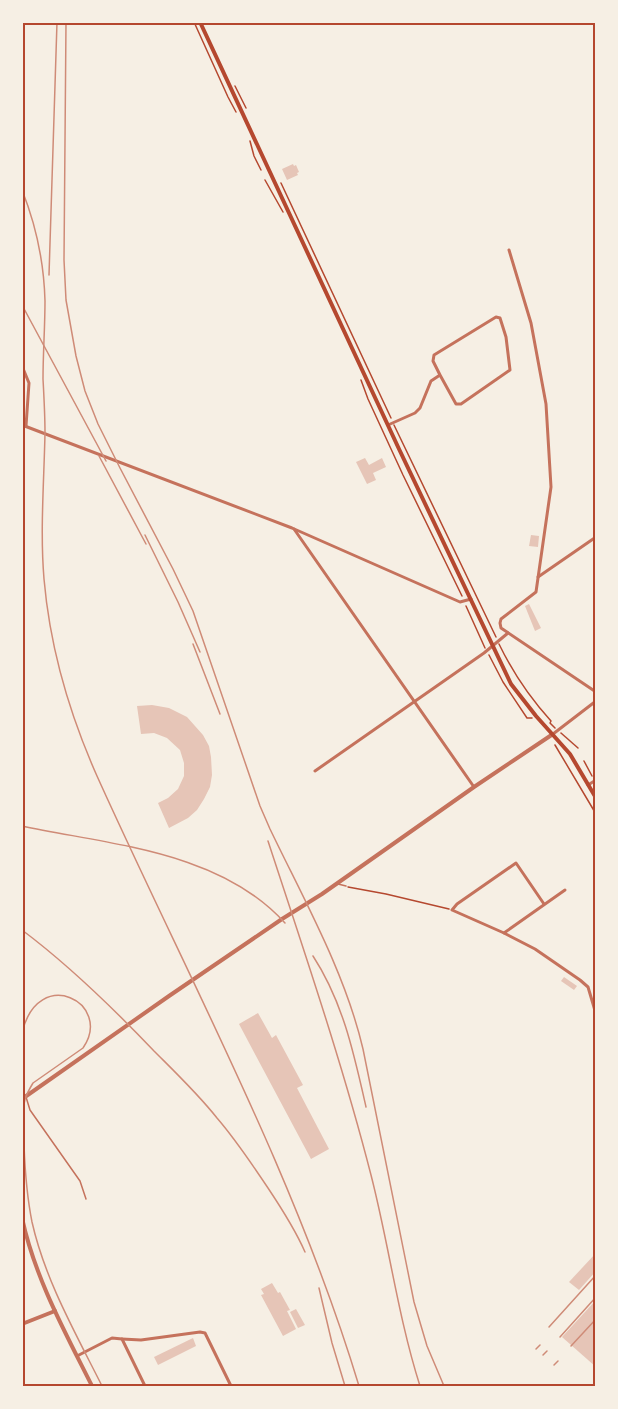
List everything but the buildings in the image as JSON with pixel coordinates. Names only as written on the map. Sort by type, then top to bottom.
[{"type":"main road","points":[[200,22],[511,684],[529,707],[555,732],[596,798]]},
{"type":"street","points":[[509,250],[531,322],[546,404],[551,487],[536,592],[500,623],[501,628],[596,692]]},
{"type":"street","points":[[496,316],[500,318],[506,338],[510,369],[461,404],[456,404],[440,375],[433,361],[434,355],[496,316]]},
{"type":"street","points":[[22,366],[29,383],[24,426],[292,528],[460,602],[471,599]]},
{"type":"street","points":[[388,425],[415,413],[420,408],[431,381],[440,375]]},
{"type":"street","points":[[292,528],[474,787]]},
{"type":"street","points":[[538,577],[596,537]]},
{"type":"street","points":[[315,771],[415,702],[508,633]]},
{"type":"street","points":[[24,1098],[282,919],[337,884],[596,701]]},
{"type":"street","points":[[588,785],[595,781]]},
{"type":"street","points":[[544,904],[516,863],[457,904],[452,910],[535,949],[580,980],[588,987],[596,1014]]},
{"type":"street","points":[[504,933],[565,890]]},
{"type":"street","points":[[22,1218],[39,1273],[92,1386]]},
{"type":"street","points":[[22,1324],[55,1311]]},
{"type":"street","points":[[77,1356],[112,1338],[141,1340],[200,1332],[205,1333],[231,1386]]},
{"type":"street","points":[[122,1339],[145,1386]]},
{"type":"lane","points":[[337,884],[346,886]]},
{"type":"lane","points":[[24,1098],[80,1181],[86,1199]]},
{"type":"path","points":[[194,22],[237,112]]},
{"type":"path","points":[[234,84],[246,111]]},
{"type":"path","points":[[250,141],[261,170]]},
{"type":"path","points":[[278,177],[498,642],[518,680],[551,721],[555,732]]},
{"type":"path","points":[[265,180],[284,213]]},
{"type":"path","points":[[360,378],[487,650],[527,718]]},
{"type":"path","points":[[564,736],[578,748]]},
{"type":"path","points":[[554,744],[596,814]]},
{"type":"path","points":[[584,761],[595,781]]},
{"type":"path","points":[[346,886],[452,910]]},
{"type":"tram line","points":[[22,1033],[30,1012],[43,1000],[57,996],[70,998],[82,1005],[89,1017],[90,1032],[83,1048],[33,1083],[25,1099],[23,1128],[28,1194],[38,1244],[62,1306],[102,1386]]},
{"type":"railway","points":[[49,275],[57,22]]},
{"type":"railway","points":[[66,22],[64,260],[66,300],[85,391],[98,424],[193,611],[260,806],[346,992],[363,1049],[414,1302],[427,1346],[444,1386]]},
{"type":"railway","points":[[22,190],[35,231],[44,287],[43,561],[47,605],[62,680],[97,776],[272,1153],[333,1307],[359,1386]]},
{"type":"railway","points":[[22,305],[106,461]]},
{"type":"railway","points":[[99,456],[146,544]]},
{"type":"railway","points":[[145,535],[200,652]]},
{"type":"railway","points":[[193,644],[220,714]]},
{"type":"railway","points":[[22,826],[127,846],[197,866],[229,880],[259,899],[285,923]]},
{"type":"railway","points":[[268,841],[360,1133],[420,1386]]},
{"type":"railway","points":[[22,930],[91,988],[202,1100],[256,1170],[288,1219],[305,1252]]},
{"type":"railway","points":[[313,956],[340,1010],[366,1107]]},
{"type":"railway","points":[[549,1327],[596,1275]]},
{"type":"railway","points":[[319,1288],[345,1386]]},
{"type":"railway","points":[[560,1337],[596,1297]]},
{"type":"railway","points":[[571,1346],[596,1319]]},
{"type":"railway","points":[[536,1349],[540,1345]]},
{"type":"railway","points":[[543,1355],[547,1351]]},
{"type":"railway","points":[[554,1365],[558,1361]]}]
